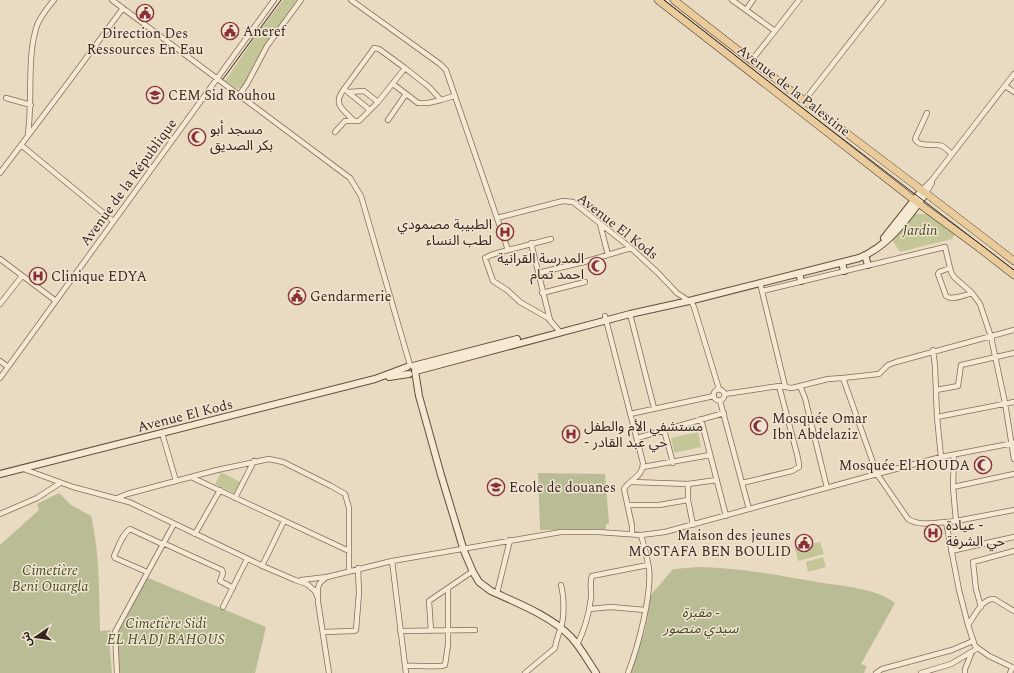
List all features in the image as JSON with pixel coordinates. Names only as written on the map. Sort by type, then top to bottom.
[{"type":"main road","name":"Avenue de la Palestine","points":[[658,0],[916,201],[1014,275]]},
{"type":"main road","points":[[674,0],[751,61],[924,191],[1014,261]]},
{"type":"main road","points":[[687,300],[852,256],[865,251],[875,246],[888,234],[924,191]]},
{"type":"main road","points":[[687,300],[760,283],[865,255],[887,241],[916,201]]},
{"type":"main road","points":[[865,255],[868,265]]},
{"type":"main road","points":[[842,262],[844,271]]},
{"type":"main road","points":[[799,273],[801,281]]},
{"type":"main road","name":"Avenue El Kods","points":[[606,318],[630,314],[687,300]]},
{"type":"main road","name":"Avenue El Kods","points":[[0,474],[411,370],[606,318],[687,300]]},
{"type":"main road","points":[[411,370],[463,548],[479,582],[497,594],[539,615],[567,633],[596,673]]},
{"type":"street","points":[[28,135],[31,105],[32,52],[37,28],[42,17],[54,0]]},
{"type":"street","points":[[112,0],[350,178],[361,196],[411,370]]},
{"type":"street","name":"Avenue de la République","points":[[0,378],[274,0]]},
{"type":"street","points":[[239,95],[247,84],[267,46],[301,0]]},
{"type":"street","points":[[352,0],[440,64],[448,74],[454,96],[508,250]]},
{"type":"street","points":[[732,0],[775,32]]},
{"type":"street","points":[[746,10],[753,0]]},
{"type":"street","points":[[751,61],[799,0]]},
{"type":"street","points":[[804,101],[883,0]]},
{"type":"street","points":[[0,173],[123,8]]},
{"type":"street","points":[[354,120],[339,106],[339,95],[374,48],[379,49],[405,68],[429,87],[441,100]]},
{"type":"street","points":[[335,132],[345,121],[359,120],[370,110],[405,68]]},
{"type":"street","points":[[924,191],[932,184],[932,180],[1014,74]]},
{"type":"street","points":[[393,84],[418,103],[428,103],[454,96]]},
{"type":"street","points":[[1005,86],[1014,92]]},
{"type":"street","points":[[344,89],[370,110]]},
{"type":"street","points":[[348,92],[364,91],[378,102]]},
{"type":"street","points":[[388,120],[406,94]]},
{"type":"street","points":[[6,98],[31,105]]},
{"type":"street","points":[[926,113],[915,139],[920,144],[941,146],[952,154]]},
{"type":"street","points":[[21,145],[114,221]]},
{"type":"street","name":"Avenue El Kods","points":[[497,218],[539,206],[567,201],[572,202],[631,248],[677,293],[687,300]]},
{"type":"street","points":[[600,224],[608,255]]},
{"type":"street","points":[[551,239],[491,254],[485,258],[492,279],[520,302],[550,320],[559,330]]},
{"type":"street","points":[[531,243],[542,293],[550,320]]},
{"type":"street","points":[[762,291],[943,246],[946,248],[950,268],[954,277],[972,292],[980,304],[991,337],[1013,443],[1014,460]]},
{"type":"street","points":[[538,273],[631,248]]},
{"type":"street","points":[[0,260],[56,301]]},
{"type":"street","points":[[950,268],[939,272],[938,274],[946,296],[948,298],[952,298],[972,292]]},
{"type":"street","points":[[0,304],[22,276]]},
{"type":"street","points":[[542,293],[585,282]]},
{"type":"street","points":[[760,283],[785,386]]},
{"type":"street","points":[[687,300],[694,307],[718,389]]},
{"type":"street","points":[[630,314],[654,408]]},
{"type":"street","points":[[606,318],[643,467],[640,474],[624,489],[632,526],[632,534]]},
{"type":"street","points":[[725,394],[779,386],[792,388],[828,379],[879,374],[892,363],[933,350],[991,337],[1014,330]]},
{"type":"street","points":[[933,350],[941,456]]},
{"type":"street","points":[[936,390],[958,386],[961,365],[1014,353]]},
{"type":"street","points":[[0,361],[8,367]]},
{"type":"street","points":[[843,378],[877,474],[908,519],[921,523],[946,522],[1014,510]]},
{"type":"street","points":[[742,483],[792,471],[799,467],[779,386]]},
{"type":"street","points":[[800,386],[805,398],[827,488]]},
{"type":"street","points":[[718,389],[724,391],[725,394]]},
{"type":"street","points":[[714,396],[714,393],[718,389]]},
{"type":"street","points":[[720,401],[725,397],[725,394]]},
{"type":"street","points":[[630,414],[714,396]]},
{"type":"street","points":[[714,396],[720,401],[724,413],[749,509]]},
{"type":"street","points":[[937,417],[1014,402]]},
{"type":"street","points":[[637,438],[724,413]]},
{"type":"street","points":[[701,419],[726,516]]},
{"type":"street","points":[[664,430],[673,463]]},
{"type":"street","points":[[162,433],[176,481]]},
{"type":"street","points":[[295,580],[308,580],[327,577],[349,570],[392,561],[561,532],[641,534],[665,532],[941,456],[954,455],[1013,443]]},
{"type":"street","points":[[643,467],[673,463],[710,455]]},
{"type":"street","points":[[954,455],[953,487],[956,521]]},
{"type":"street","points":[[117,498],[254,461],[269,459],[283,462],[343,492],[347,499],[349,508],[349,570]]},
{"type":"street","points":[[235,498],[254,461]]},
{"type":"street","points":[[21,468],[60,483],[129,502],[262,566],[310,585],[318,598]]},
{"type":"street","points":[[953,487],[1014,474]]},
{"type":"street","points":[[191,477],[349,551]]},
{"type":"street","points":[[632,482],[688,484],[717,480]]},
{"type":"street","points":[[0,514],[37,498],[60,483]]},
{"type":"street","points":[[688,484],[688,500],[693,525]]},
{"type":"street","points":[[195,534],[220,490]]},
{"type":"street","points":[[628,505],[659,505],[688,500]]},
{"type":"street","points":[[262,566],[284,521]]},
{"type":"street","points":[[946,522],[951,551],[973,641],[978,648],[989,656],[1013,668],[1010,673]]},
{"type":"street","points":[[117,673],[115,632],[174,524]]},
{"type":"street","points":[[147,572],[115,558],[114,556],[127,530],[130,529],[222,570],[223,572],[220,582],[233,588]]},
{"type":"street","points":[[628,673],[645,610],[649,581],[648,565],[641,534]]},
{"type":"street","points":[[951,551],[1014,537]]},
{"type":"street","points":[[497,594],[510,540]]},
{"type":"street","points":[[981,607],[976,589],[973,562],[1014,551]]},
{"type":"street","points":[[223,607],[247,559]]},
{"type":"street","points":[[392,561],[406,673]]},
{"type":"street","points":[[577,645],[589,609],[592,576],[648,565]]},
{"type":"street","points":[[323,632],[356,630],[359,593],[358,568]]},
{"type":"street","points":[[431,631],[429,601],[473,571]]},
{"type":"street","points":[[327,577],[319,584],[318,598],[329,673]]},
{"type":"street","points":[[525,673],[554,650],[555,641],[561,629],[564,598],[561,585]]},
{"type":"street","points":[[405,666],[444,666],[446,663],[449,630],[448,588]]},
{"type":"street","points":[[968,625],[984,602],[990,599],[1014,611]]},
{"type":"street","points":[[589,609],[611,607],[645,610]]},
{"type":"street","points":[[400,631],[476,630]]},
{"type":"street","points":[[876,673],[885,668],[952,650],[973,641]]},
{"type":"street","points":[[921,673],[951,664],[978,648]]},
{"type":"street","points":[[965,673],[965,669],[973,652]]},
{"type":"green space","points":[[283,0],[297,0],[265,45],[245,84],[237,89],[225,81],[257,34]]},
{"type":"green space","name":"Jardin","points":[[913,214],[928,214],[955,234],[952,239],[900,252],[892,240]]},
{"type":"green space","points":[[698,432],[701,447],[674,453],[671,438]]},
{"type":"green space","points":[[221,472],[242,483],[236,494],[215,484]]},
{"type":"green space","points":[[538,473],[605,474],[609,524],[606,524],[606,529],[540,530]]},
{"type":"green space","name":"Cimetière Beni Ouargla","points":[[59,493],[71,505],[91,516],[98,559],[100,631],[111,630],[109,638],[112,673],[0,673],[0,545],[39,510],[37,504]]},
{"type":"green space","points":[[820,542],[824,554],[798,561],[795,548]]},
{"type":"green space","points":[[823,557],[826,567],[808,572],[806,562]]},
{"type":"green space","name":"مقبرة - سيدي منصور","points":[[699,567],[758,572],[858,588],[878,594],[895,603],[861,664],[867,666],[864,673],[630,673],[645,630],[651,595],[673,569]]},
{"type":"green space","name":"Cimetière Sidi EL HADJ BAHOUS","points":[[146,577],[266,627],[255,673],[118,673],[115,635]]},
{"type":"tram line","points":[[223,79],[281,0]]},
{"type":"tram line","points":[[664,0],[1014,270]]},
{"type":"place","name":"Direction Des Ressources En Eau","points":[[145,13]]},
{"type":"place","name":"Aneref","points":[[230,31]]},
{"type":"place","name":"CEM Sid Rouhou","points":[[155,95]]},
{"type":"place","name":"مسجد أبو بكر الصديق","points":[[197,137]]},
{"type":"place","name":"الطبيبة مصمودي لطب النساء","points":[[505,232]]},
{"type":"place","name":"المدرسة القرانية احمد تمام","points":[[597,266]]},
{"type":"place","name":"Clinique EDYA","points":[[38,276]]},
{"type":"place","name":"Gendarmerie","points":[[297,296]]},
{"type":"place","name":"Mosquée Omar Ibn Abdelaziz","points":[[759,426]]},
{"type":"place","name":"مستشفي الأم والطفل - حي عبد القادر","points":[[571,434]]},
{"type":"place","name":"Mosquée El HOUDA","points":[[983,465]]},
{"type":"place","name":"Ecole de douanes","points":[[496,487]]},
{"type":"place","name":"عيادة - حي الشرفة","points":[[933,533]]},
{"type":"place","name":"Maison des jeunes MOSTAFA BEN BOULID","points":[[804,543]]}]
